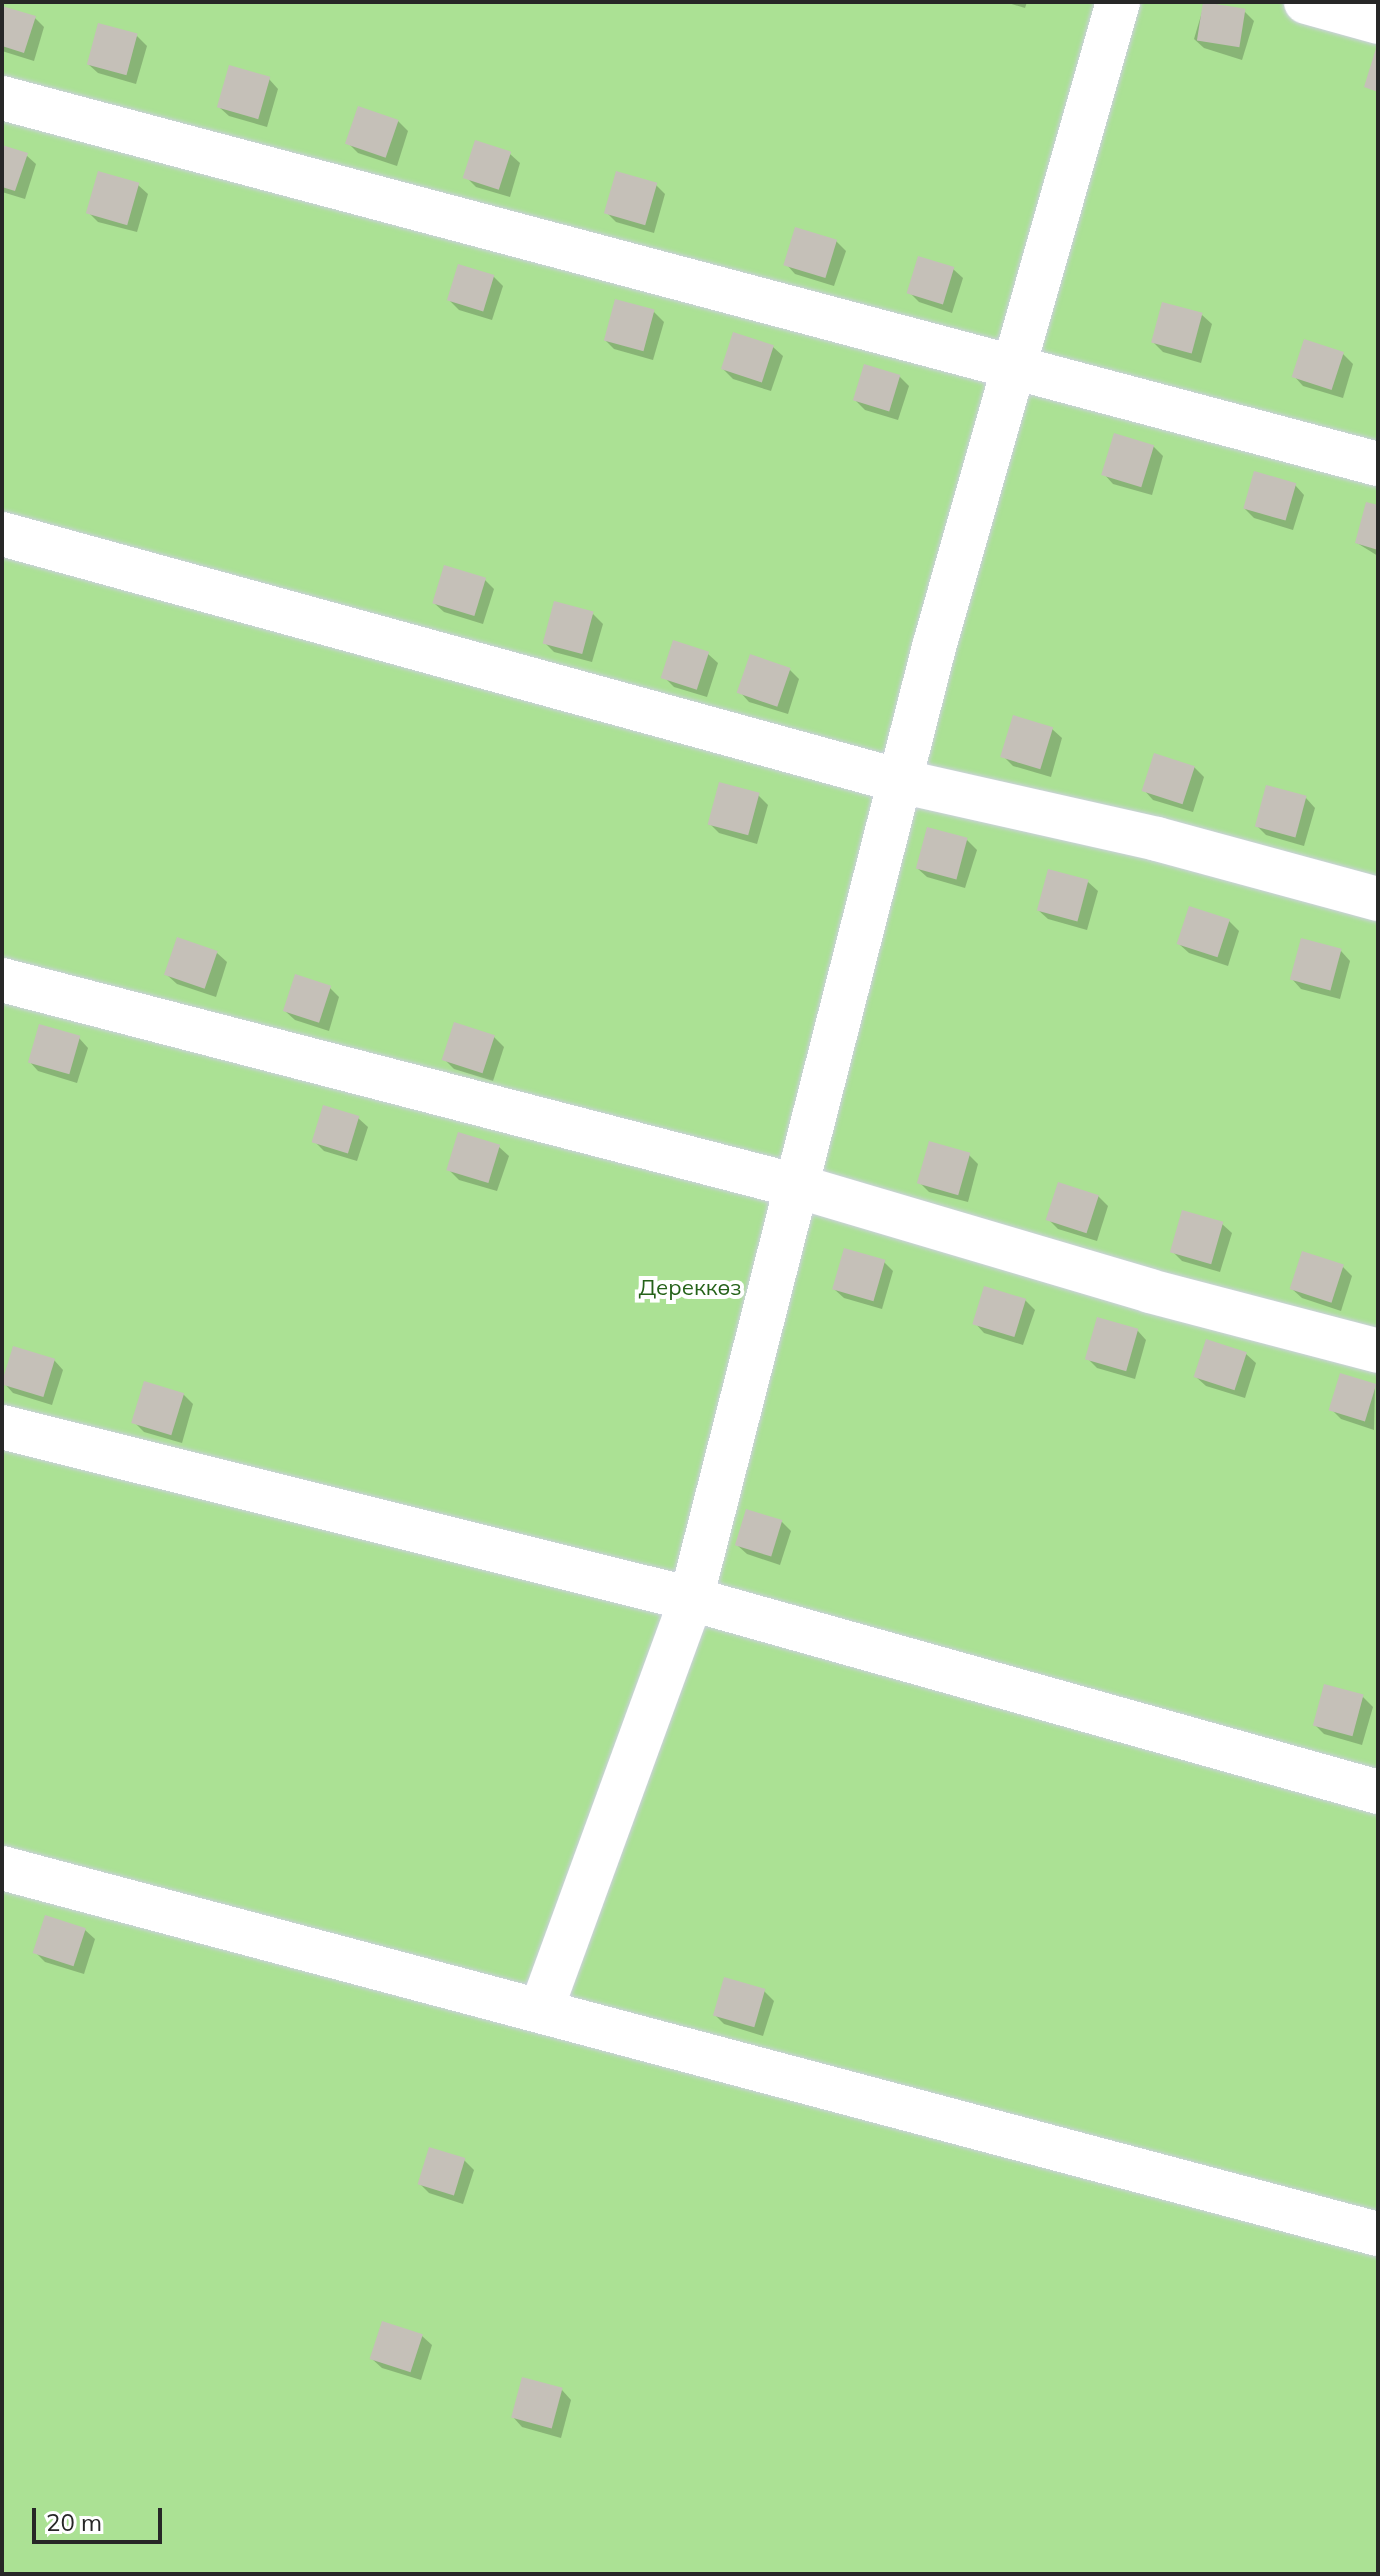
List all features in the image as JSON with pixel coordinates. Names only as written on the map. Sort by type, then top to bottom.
[{"type":"street","points":[[541,2010],[691,1599],[793,1185],[900,781],[1118,2]]},
{"type":"street","points":[[1306,2],[1378,22]]},
{"type":"street","points":[[2,98],[1378,464]]},
{"type":"street","points":[[2,534],[900,781],[1157,839],[1378,899]]},
{"type":"street","points":[[2,980],[793,1185],[1150,1291],[1378,1351]]},
{"type":"street","points":[[2,1427],[691,1599],[1378,1792]]},
{"type":"street","points":[[2,1868],[1378,2234]]},
{"type":"green space","name":"Дереккөз","points":[[2,2],[1378,2],[1378,2574],[2,2574]]},
{"type":"building","points":[[1203,2],[1245,9],[1239,47],[1197,41]]},
{"type":"building","points":[[2,6],[36,16],[24,53],[2,46]]},
{"type":"building","points":[[98,23],[138,34],[126,75],[87,65]]},
{"type":"building","points":[[1378,45],[1378,92],[1364,87]]},
{"type":"building","points":[[229,65],[270,77],[258,119],[217,107]]},
{"type":"building","points":[[358,106],[399,120],[386,158],[345,144]]},
{"type":"building","points":[[475,140],[511,152],[499,190],[463,178]]},
{"type":"building","points":[[2,145],[28,153],[15,191],[2,187]]},
{"type":"building","points":[[98,171],[139,183],[127,225],[86,213]]},
{"type":"building","points":[[616,171],[657,183],[645,225],[604,213]]},
{"type":"building","points":[[795,227],[837,240],[825,278],[783,265]]},
{"type":"building","points":[[918,256],[954,267],[943,304],[907,293]]},
{"type":"building","points":[[458,264],[494,275],[483,311],[447,300]]},
{"type":"building","points":[[615,299],[655,310],[643,351],[604,341]]},
{"type":"building","points":[[1162,302],[1203,313],[1192,353],[1151,343]]},
{"type":"building","points":[[733,332],[774,345],[762,382],[721,369]]},
{"type":"building","points":[[1304,339],[1344,352],[1332,390],[1292,377]]},
{"type":"building","points":[[864,364],[900,375],[889,411],[853,400]]},
{"type":"building","points":[[1114,433],[1154,445],[1141,487],[1101,475]]},
{"type":"building","points":[[1254,471],[1296,483],[1286,521],[1243,508]]},
{"type":"building","points":[[1366,502],[1378,505],[1378,550],[1355,543]]},
{"type":"building","points":[[444,565],[486,578],[474,616],[432,603]]},
{"type":"building","points":[[554,601],[594,612],[582,654],[543,644]]},
{"type":"building","points":[[673,640],[709,652],[697,690],[661,678]]},
{"type":"building","points":[[750,654],[791,668],[777,707],[737,693]]},
{"type":"building","points":[[1013,715],[1053,727],[1040,769],[1000,757]]},
{"type":"building","points":[[1154,753],[1195,766],[1183,804],[1142,791]]},
{"type":"building","points":[[719,782],[760,793],[748,835],[708,825]]},
{"type":"building","points":[[1266,785],[1307,796],[1295,837],[1255,827]]},
{"type":"building","points":[[927,827],[968,838],[956,879],[916,869]]},
{"type":"building","points":[[1048,869],[1089,880],[1077,921],[1037,911]]},
{"type":"building","points":[[1189,906],[1230,919],[1218,957],[1177,944]]},
{"type":"building","points":[[177,937],[218,951],[205,989],[164,975]]},
{"type":"building","points":[[1301,938],[1342,949],[1330,990],[1290,980]]},
{"type":"building","points":[[295,974],[331,986],[319,1023],[283,1011]]},
{"type":"building","points":[[454,1022],[495,1035],[483,1073],[442,1060]]},
{"type":"building","points":[[39,1024],[80,1036],[69,1074],[28,1062]]},
{"type":"building","points":[[323,1105],[359,1116],[348,1153],[312,1142]]},
{"type":"building","points":[[458,1132],[500,1145],[488,1183],[446,1170]]},
{"type":"building","points":[[929,1141],[970,1153],[958,1195],[917,1183]]},
{"type":"building","points":[[1058,1182],[1099,1195],[1087,1233],[1046,1220]]},
{"type":"building","points":[[1182,1210],[1223,1222],[1211,1264],[1170,1252]]},
{"type":"building","points":[[844,1248],[885,1260],[873,1301],[832,1289]]},
{"type":"building","points":[[1302,1251],[1344,1265],[1331,1303],[1290,1289]]},
{"type":"building","points":[[984,1286],[1026,1299],[1014,1337],[972,1324]]},
{"type":"building","points":[[1097,1317],[1138,1329],[1126,1371],[1085,1359]]},
{"type":"building","points":[[1206,1339],[1247,1352],[1235,1390],[1194,1377]]},
{"type":"building","points":[[13,1346],[55,1359],[43,1397],[2,1384]]},
{"type":"building","points":[[1340,1373],[1376,1384],[1365,1421],[1329,1410]]},
{"type":"building","points":[[144,1381],[184,1393],[171,1435],[131,1423]]},
{"type":"building","points":[[746,1509],[782,1520],[771,1556],[735,1545]]},
{"type":"building","points":[[1324,1684],[1364,1695],[1352,1736],[1313,1726]]},
{"type":"building","points":[[45,1915],[86,1928],[74,1966],[33,1953]]},
{"type":"building","points":[[724,1977],[765,1989],[754,2027],[713,2015]]},
{"type":"building","points":[[429,2147],[465,2158],[454,2195],[418,2184]]},
{"type":"building","points":[[382,2321],[423,2334],[411,2372],[370,2359]]},
{"type":"building","points":[[522,2377],[563,2388],[552,2428],[511,2418]]}]
